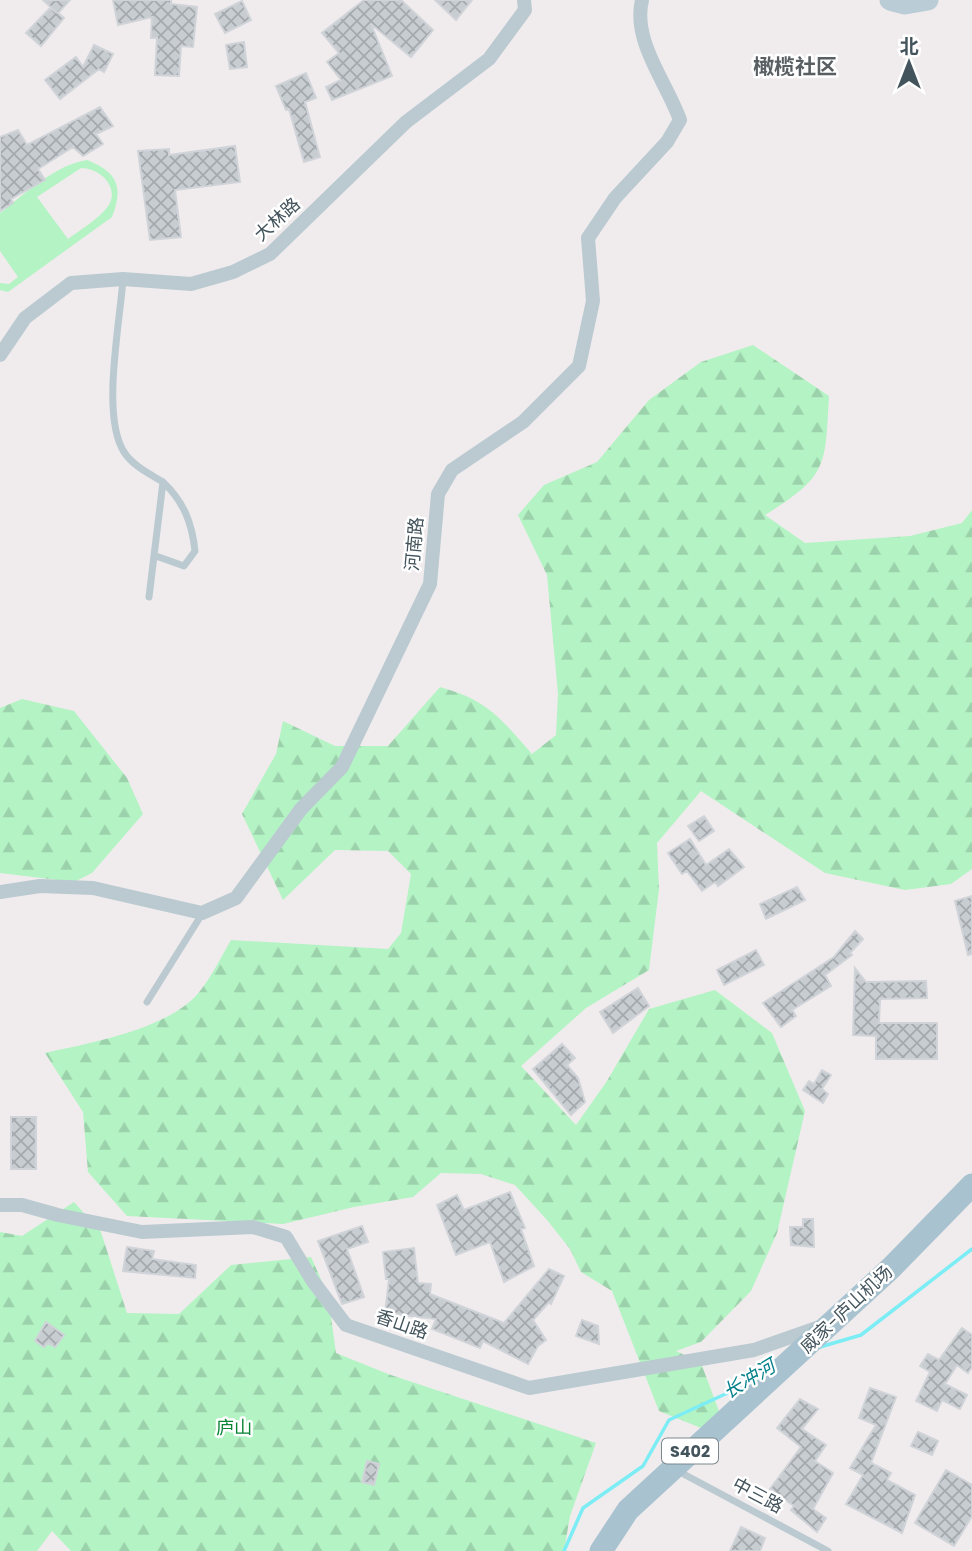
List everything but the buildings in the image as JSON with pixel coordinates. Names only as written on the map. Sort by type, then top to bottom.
[{"type":"main road","points":[[890,0],[905,4],[928,0]]},
{"type":"main road","name":"威家-庐山机场","points":[[601,1551],[628,1510],[891,1268],[972,1185]]},
{"type":"street","name":"大林路","points":[[0,355],[25,318],[71,283],[123,279],[191,284],[233,272],[270,254],[406,122],[489,60],[524,10],[524,0]]},
{"type":"street","name":"河南路","points":[[202,913],[236,898],[301,809],[342,767],[430,584],[438,494],[452,470],[523,422],[579,366],[593,301],[588,238],[615,198],[667,142],[680,120],[671,94],[644,39],[639,14],[642,0]]},
{"type":"street","points":[[0,892],[40,886],[93,888],[202,913]]},
{"type":"street","name":"香山路","points":[[0,1205],[22,1205],[58,1215],[142,1231],[253,1227],[286,1237],[312,1280],[346,1325],[529,1388],[754,1350],[829,1324]]},
{"type":"lane","points":[[123,279],[111,408],[125,453],[176,495],[192,525],[195,551],[184,566],[156,555]]},
{"type":"lane","points":[[149,597],[163,482]]},
{"type":"lane","points":[[147,1002],[202,913]]},
{"type":"lane","name":"中三路","points":[[672,1468],[828,1551]]},
{"type":"green space","points":[[87,160],[111,175],[117,189],[112,217],[8,292],[0,290],[0,283],[9,284],[18,277],[0,251],[0,213],[41,181],[75,163]],"holes":[[[81,168],[103,176],[108,182],[112,195],[110,203],[97,218],[68,239],[37,197]]]},
{"type":"green space","points":[[753,345],[829,396],[824,455],[819,467],[801,490],[765,515],[805,543],[910,536],[962,523],[972,510],[972,869],[951,884],[905,890],[825,873],[701,791],[657,843],[659,889],[649,970],[586,1008],[521,1066],[576,1125],[607,1081],[649,1009],[715,990],[772,1033],[805,1111],[777,1233],[751,1291],[701,1342],[676,1351],[701,1363],[719,1411],[701,1428],[659,1411],[612,1291],[581,1272],[570,1249],[515,1185],[481,1174],[441,1173],[413,1197],[354,1207],[283,1224],[127,1216],[88,1172],[83,1112],[45,1053],[128,1033],[170,1015],[200,991],[231,940],[388,949],[401,933],[411,874],[388,851],[335,850],[283,900],[242,814],[276,754],[283,721],[335,746],[388,746],[440,687],[470,698],[492,712],[532,754],[556,735],[558,694],[547,575],[518,515],[544,485],[597,462],[649,400],[701,362]]},
{"type":"green space","points":[[22,699],[74,711],[127,778],[143,814],[92,873],[74,882],[0,873],[0,708]]},
{"type":"green space","name":"庐山","points":[[74,1202],[101,1232],[127,1313],[179,1314],[231,1265],[311,1257],[328,1295],[336,1353],[388,1374],[596,1443],[570,1516],[564,1551],[71,1551],[52,1531],[37,1551],[0,1551],[0,1232],[22,1236]]},
{"type":"waterway","name":"长冲河","points":[[820,1347],[861,1335],[972,1249]]},
{"type":"waterway","name":"长冲河","points":[[564,1551],[583,1508],[643,1466],[669,1420],[734,1390],[767,1363],[776,1361]]},
{"type":"district","name":"橄榄社区","points":[[795,66]]}]
